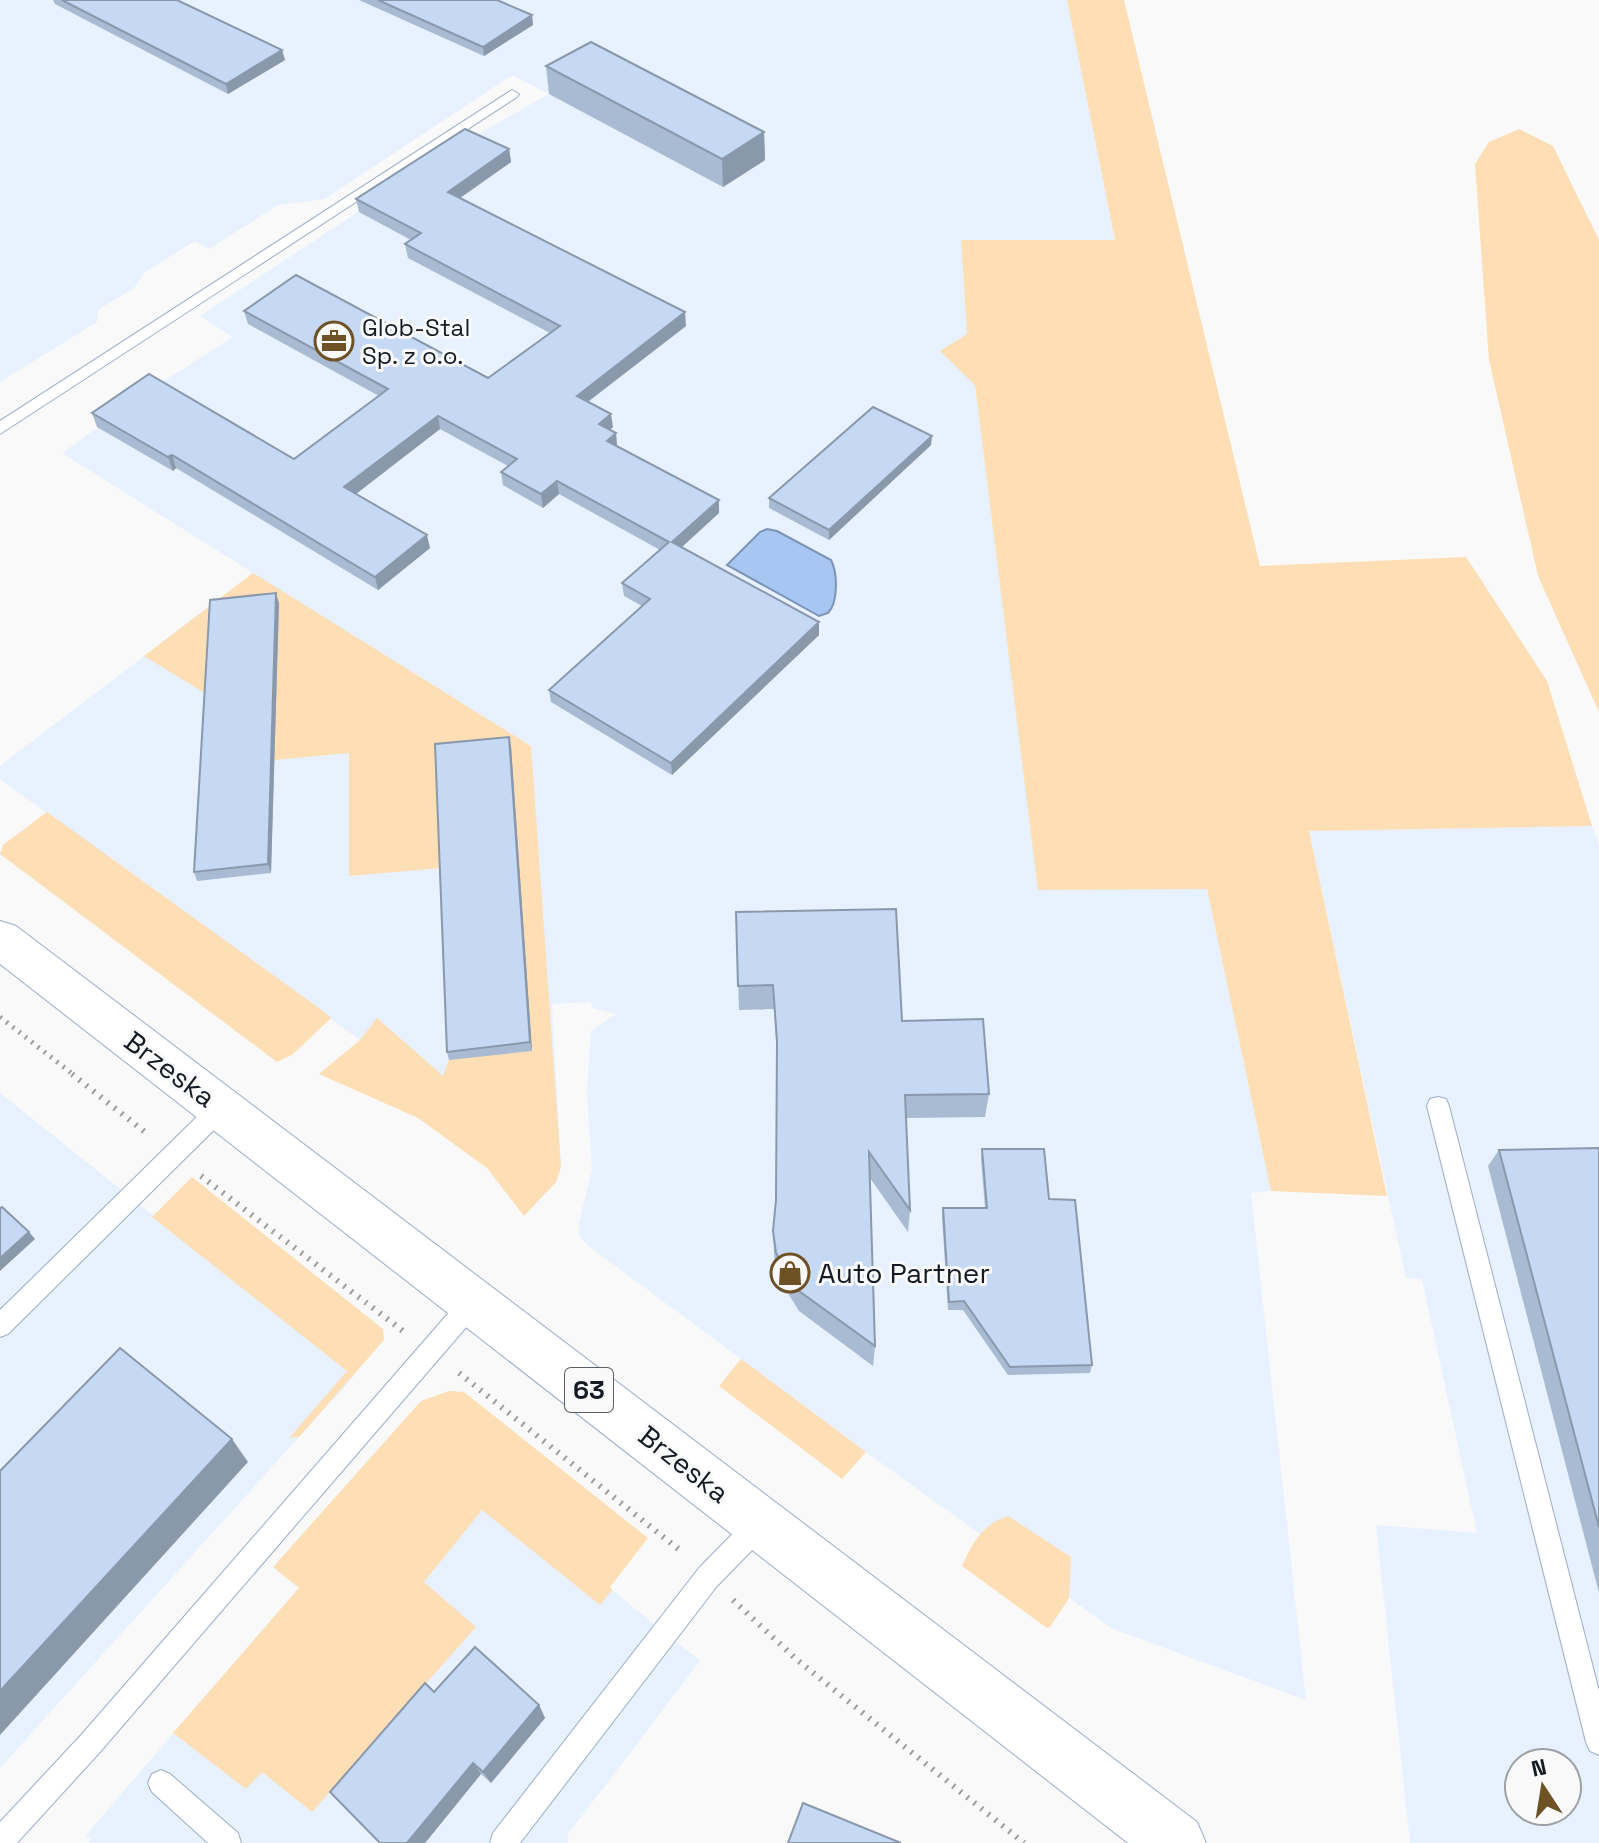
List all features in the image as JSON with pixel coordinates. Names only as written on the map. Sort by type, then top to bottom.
[{"type":"main road","name":"Brzeska","points":[[0,939],[1176,1843]]},
{"type":"lane","points":[[0,429],[512,94]]},
{"type":"lane","points":[[1438,1106],[1599,1742]]},
{"type":"lane","points":[[0,1326],[221,1108]]},
{"type":"lane","points":[[0,1842],[91,1743],[473,1302]]},
{"type":"lane","points":[[503,1843],[708,1577],[761,1523]]},
{"type":"lane","points":[[161,1783],[228,1843]]},
{"type":"path","points":[[0,1017],[172,1154],[531,1429],[708,1577],[796,1659],[1024,1843]]},
{"type":"shaded area","points":[[0,0],[1067,0],[1115,241],[961,240],[968,334],[941,352],[975,385],[1019,732],[1207,889],[1271,1191],[1251,1193],[1306,1700],[1111,1628],[866,1452],[586,1244],[579,1235],[579,1223],[592,1170],[587,1092],[591,1031],[616,1014],[592,1008],[591,1002],[552,1004],[561,1167],[360,1040],[0,779],[0,766],[253,573],[62,453],[153,388],[233,337],[200,316],[466,141],[549,94],[514,76],[509,77],[325,199],[278,205],[209,249],[195,241],[145,272],[134,288],[98,310],[97,322],[0,382]]},
{"type":"shaded area","points":[[1067,0],[1124,0],[1260,566],[1466,557],[1547,681],[1592,826],[1309,831],[1387,1196],[1271,1191],[1207,889],[1038,890],[975,385],[940,351],[967,334],[961,240],[1115,240]]},
{"type":"shaded area","points":[[1519,129],[1553,146],[1599,240],[1599,712],[1538,576],[1489,360],[1475,164],[1489,142]]},
{"type":"shaded area","points":[[253,573],[531,746],[561,1167],[556,1182],[524,1216],[487,1168],[418,1118],[319,1074],[360,1040],[377,1018],[443,1076],[449,1060],[442,868],[349,876],[349,753],[275,760],[208,695],[144,656]]},
{"type":"shaded area","points":[[47,812],[331,1018],[292,1055],[277,1062],[0,854],[3,845]]},
{"type":"shaded area","points":[[1592,826],[1599,845],[1599,1843],[1410,1843],[1376,1525],[1477,1533],[1422,1279],[1406,1278],[1309,831]]},
{"type":"shaded area","points":[[0,1093],[354,1376],[0,1768]]},
{"type":"shaded area","points":[[192,1177],[383,1329],[384,1340],[300,1436],[289,1438],[347,1371],[152,1217]]},
{"type":"shaded area","points":[[741,1359],[866,1452],[842,1479],[719,1386]]},
{"type":"shaded area","points":[[449,1391],[464,1392],[648,1538],[600,1605],[482,1510],[424,1582],[476,1627],[312,1812],[262,1772],[246,1789],[173,1733],[299,1588],[273,1567],[421,1401]]},
{"type":"shaded area","points":[[426,1440],[610,1593],[612,1590],[700,1661],[568,1834],[568,1843],[88,1843],[91,1840],[86,1835]]},
{"type":"shaded area","points":[[1008,1516],[1071,1557],[1069,1598],[1050,1627],[1047,1628],[962,1566],[979,1535]]},
{"type":"water","points":[[767,529],[777,531],[831,560],[836,588],[828,613],[819,616],[727,565],[760,532]]},
{"type":"building","points":[[62,0],[177,0],[282,50],[226,84]]},
{"type":"building","points":[[378,0],[497,0],[532,15],[483,47]]},
{"type":"building","points":[[591,42],[764,132],[722,159],[546,66]]},
{"type":"building","points":[[465,129],[509,149],[448,192],[685,312],[577,396],[611,414],[599,424],[616,433],[607,441],[719,500],[672,542],[819,622],[671,763],[549,690],[650,599],[622,583],[669,542],[557,481],[541,494],[501,472],[517,459],[438,416],[344,487],[427,535],[375,577],[172,455],[168,457],[92,413],[149,374],[294,459],[388,389],[244,311],[296,275],[488,378],[560,326],[405,244],[421,233],[356,199]]},
{"type":"building","points":[[873,407],[932,436],[829,530],[769,498]]},
{"type":"building","points":[[276,593],[268,864],[194,872],[210,600]]},
{"type":"building","points":[[509,737],[530,1042],[447,1052],[435,744]]},
{"type":"building","points":[[896,909],[902,1021],[983,1019],[989,1094],[905,1095],[910,1210],[869,1152],[875,1346],[799,1291],[776,1253],[773,1231],[777,1041],[773,985],[738,986],[736,912]]},
{"type":"building","points":[[1599,1148],[1599,1527],[1499,1150]]},
{"type":"building","points":[[982,1149],[1044,1149],[1049,1199],[1075,1200],[1092,1365],[1010,1367],[964,1301],[949,1302],[943,1208],[987,1208]]},
{"type":"building","points":[[0,1208],[29,1232],[0,1258]]},
{"type":"building","points":[[120,1348],[232,1439],[0,1691],[0,1471]]},
{"type":"building","points":[[475,1647],[539,1705],[483,1772],[473,1763],[407,1843],[380,1843],[330,1792],[425,1683],[434,1692]]},
{"type":"building","points":[[803,1803],[901,1843],[788,1843]]},
{"type":"place","name":"Glob-Stal Sp. z o.o.","points":[[334,341]]},
{"type":"place","name":"Auto Partner","points":[[790,1273]]}]
